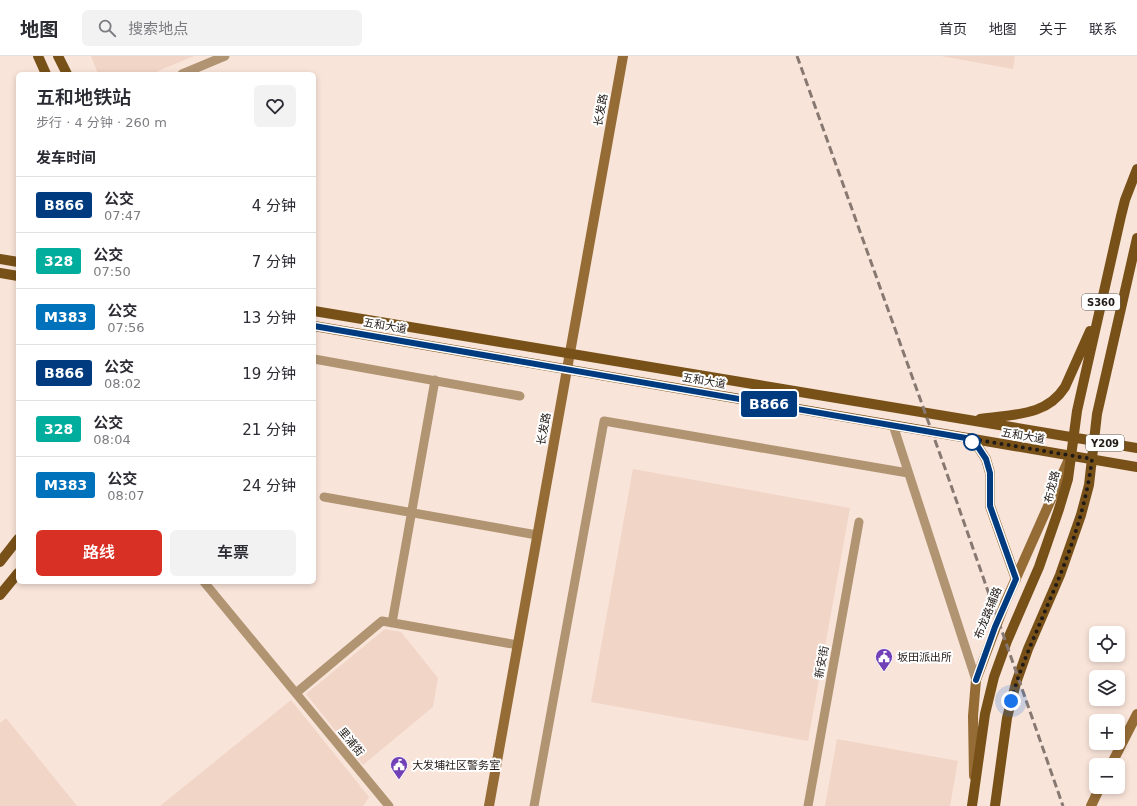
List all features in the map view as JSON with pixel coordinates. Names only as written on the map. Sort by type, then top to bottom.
[{"type":"main road","points":[[38,56],[45,72]]},
{"type":"main road","points":[[58,56],[66,72]]},
{"type":"main road","name":"布龙路","points":[[972,806],[985,714],[994,677],[1007,641],[1028,595],[1050,538],[1068,479],[1076,410],[1125,200],[1137,168]]},
{"type":"main road","name":"S360","points":[[995,806],[1007,718],[1016,683],[1071,545],[1089,485],[1097,414],[1137,238]]},
{"type":"main road","points":[[0,259],[16,262]]},
{"type":"main road","points":[[0,273],[16,276]]},
{"type":"main road","name":"五和大道","points":[[316,311],[1137,448]]},
{"type":"main road","points":[[970,420],[1034,411],[1056,400],[1065,387],[1099,311]]},
{"type":"main road","name":"五和大道","points":[[316,326],[1137,467]]},
{"type":"main road","points":[[0,562],[16,542]]},
{"type":"main road","points":[[0,595],[16,575]]},
{"type":"street","points":[[187,72],[225,56]]},
{"type":"street","name":"长发路","points":[[489,806],[623,56]]},
{"type":"street","points":[[316,359],[520,396]]},
{"type":"street","points":[[392,623],[435,380]]},
{"type":"street","points":[[534,806],[604,421],[908,472]]},
{"type":"street","points":[[893,425],[976,680]]},
{"type":"street","points":[[966,438],[978,447],[986,459],[990,473],[990,506],[1016,579]]},
{"type":"street","name":"布龙路辅路","points":[[974,790],[973,731],[976,680],[995,627],[1071,456]]},
{"type":"street","points":[[324,497],[537,535]]},
{"type":"street","name":"新安街","points":[[808,806],[859,522]]},
{"type":"street","name":"里浦街","points":[[206,584],[389,806]]},
{"type":"street","points":[[296,693],[382,621],[518,645]]},
{"type":"street","points":[[1115,758],[1137,714]]},
{"type":"street","points":[[1090,806],[1096,794]]},
{"type":"shaded area","points":[[91,56],[194,56],[156,72],[97,72]]},
{"type":"shaded area","points":[[941,56],[1015,56],[1013,69]]},
{"type":"shaded area","points":[[633,469],[850,508],[808,741],[591,702]]},
{"type":"shaded area","points":[[385,629],[401,632],[438,678],[433,707],[363,765],[306,694]]},
{"type":"shaded area","points":[[291,700],[369,797],[363,806],[160,806]]},
{"type":"shaded area","points":[[6,718],[77,806],[0,806],[0,723]]},
{"type":"shaded area","points":[[837,739],[958,761],[950,806],[825,806]]},
{"type":"railway","points":[[797,56],[946,471],[1063,806]]},
{"type":"bus line","name":"B866","points":[[316,326],[966,438],[978,447],[986,459],[990,473],[990,506],[1016,579],[985,651],[976,680]]},
{"type":"place","name":"坂田派出所","points":[[884,672]]},
{"type":"place","name":"大发埔社区警务室","points":[[399,780]]},
{"type":"route","points":[[972,442],[966,438],[1092,459],[1089,485],[1071,545],[1048,604],[1024,658],[1011,701]]}]
